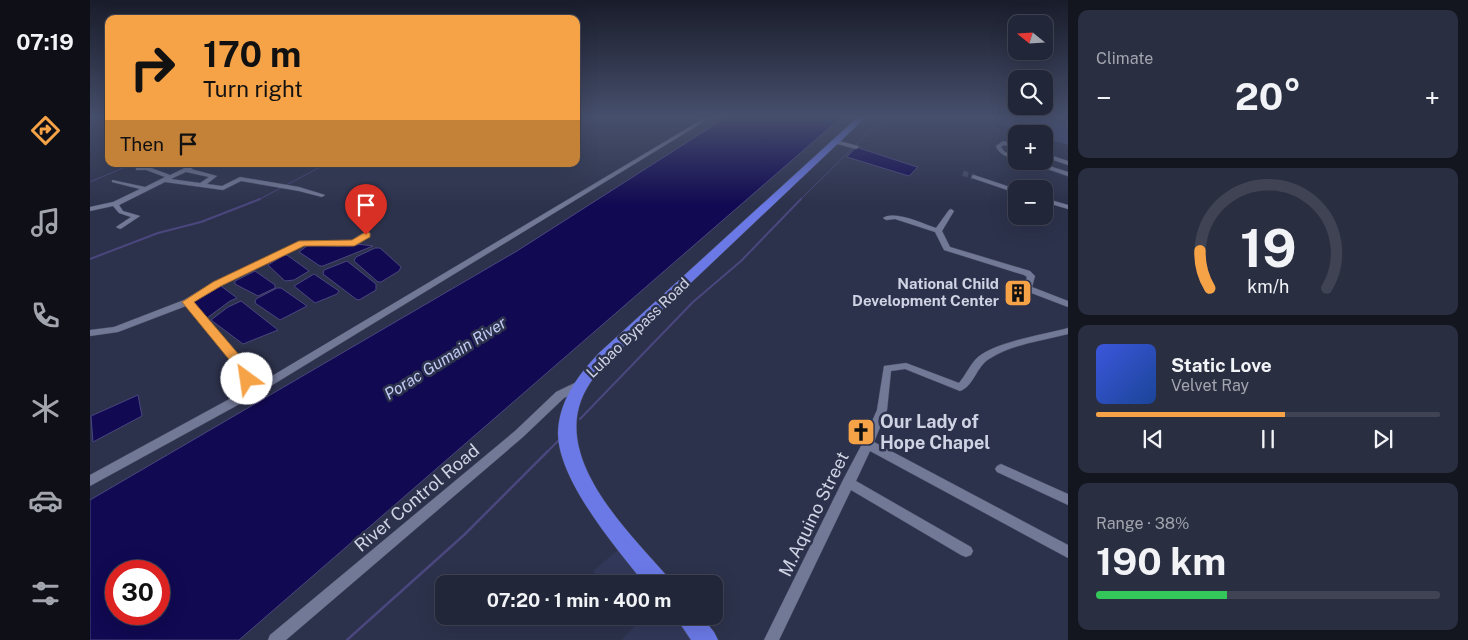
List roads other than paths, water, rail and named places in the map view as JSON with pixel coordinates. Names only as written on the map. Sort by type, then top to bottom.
[{"type":"highway","name":"Lubao Bypass Road","points":[[652,575],[625,543],[584,485],[573,458],[567,438],[568,426],[581,384],[724,244],[847,146]]},
{"type":"highway","points":[[694,625],[706,640]]},
{"type":"street","points":[[90,481],[252,392],[661,146]]},
{"type":"street","points":[[999,146],[998,147],[1003,153],[1008,155]]},
{"type":"street","points":[[1053,158],[1068,163]]},
{"type":"street","points":[[90,209],[115,204],[191,167]]},
{"type":"street","points":[[138,169],[146,168],[171,176]]},
{"type":"street","points":[[1053,169],[1068,174]]},
{"type":"street","points":[[185,170],[214,176],[201,185]]},
{"type":"street","points":[[974,177],[1008,188]]},
{"type":"street","points":[[164,180],[224,188],[240,179],[322,196]]},
{"type":"street","points":[[114,182],[146,189]]},
{"type":"street","points":[[1053,202],[1068,206]]},
{"type":"street","points":[[115,204],[121,212],[137,216],[120,227]]},
{"type":"street","points":[[938,230],[951,211]]},
{"type":"street","points":[[886,218],[895,217],[938,230],[947,248],[1027,274],[1031,276],[1027,287],[1029,289],[1068,304]]},
{"type":"street","points":[[90,333],[115,330],[187,302],[217,284],[303,243],[354,243],[366,235]]},
{"type":"street","points":[[187,302],[242,366],[252,392]]},
{"type":"street","name":"M.Aquino Street","points":[[770,640],[868,444],[882,410],[888,368],[906,366],[960,387],[965,384],[974,366],[993,352],[1068,331]]},
{"type":"street","name":"River Control Road","points":[[275,640],[519,434],[560,395],[581,384]]},
{"type":"street","points":[[868,444],[1068,552]]},
{"type":"street","points":[[1002,469],[1068,500]]},
{"type":"street","points":[[848,482],[966,551]]},
{"type":"water","name":"Porac Gumain River","points":[[681,146],[809,146],[239,640],[90,640],[90,500],[517,251]]},
{"type":"water","points":[[856,147],[918,167],[909,176],[847,157]]},
{"type":"water","points":[[357,244],[373,246],[323,266],[320,266],[299,252],[308,245],[339,246]]},
{"type":"water","points":[[375,248],[380,248],[401,267],[399,271],[381,282],[378,282],[354,261],[356,257]]},
{"type":"water","points":[[287,255],[309,271],[294,280],[285,281],[268,265]]},
{"type":"water","points":[[347,261],[376,284],[376,290],[359,300],[323,274],[324,270]]},
{"type":"water","points":[[255,271],[275,285],[275,288],[258,296],[235,284],[235,281]]},
{"type":"water","points":[[314,274],[339,291],[337,294],[315,303],[294,286]]},
{"type":"water","points":[[221,286],[237,298],[207,318],[192,302]]},
{"type":"water","points":[[277,288],[281,288],[307,306],[280,320],[255,303],[256,299]]},
{"type":"water","points":[[241,301],[278,330],[243,344],[211,320],[228,307]]},
{"type":"water","points":[[138,395],[142,416],[93,442],[91,416]]},
{"type":"waterway","points":[[801,199],[855,146]]},
{"type":"waterway","points":[[90,182],[125,167]]},
{"type":"waterway","points":[[260,199],[320,167]]},
{"type":"waterway","points":[[90,259],[158,233],[201,222],[260,199]]},
{"type":"waterway","points":[[580,419],[693,302],[741,261],[801,199]]},
{"type":"waterway","points":[[347,640],[464,535],[559,440]]},
{"type":"tunnel","points":[[963,173],[974,177]]},
{"type":"place","name":"National Child Development Center","points":[[1018,293]]},
{"type":"place","name":"Our Lady of Hope Chapel","points":[[861,432]]}]
